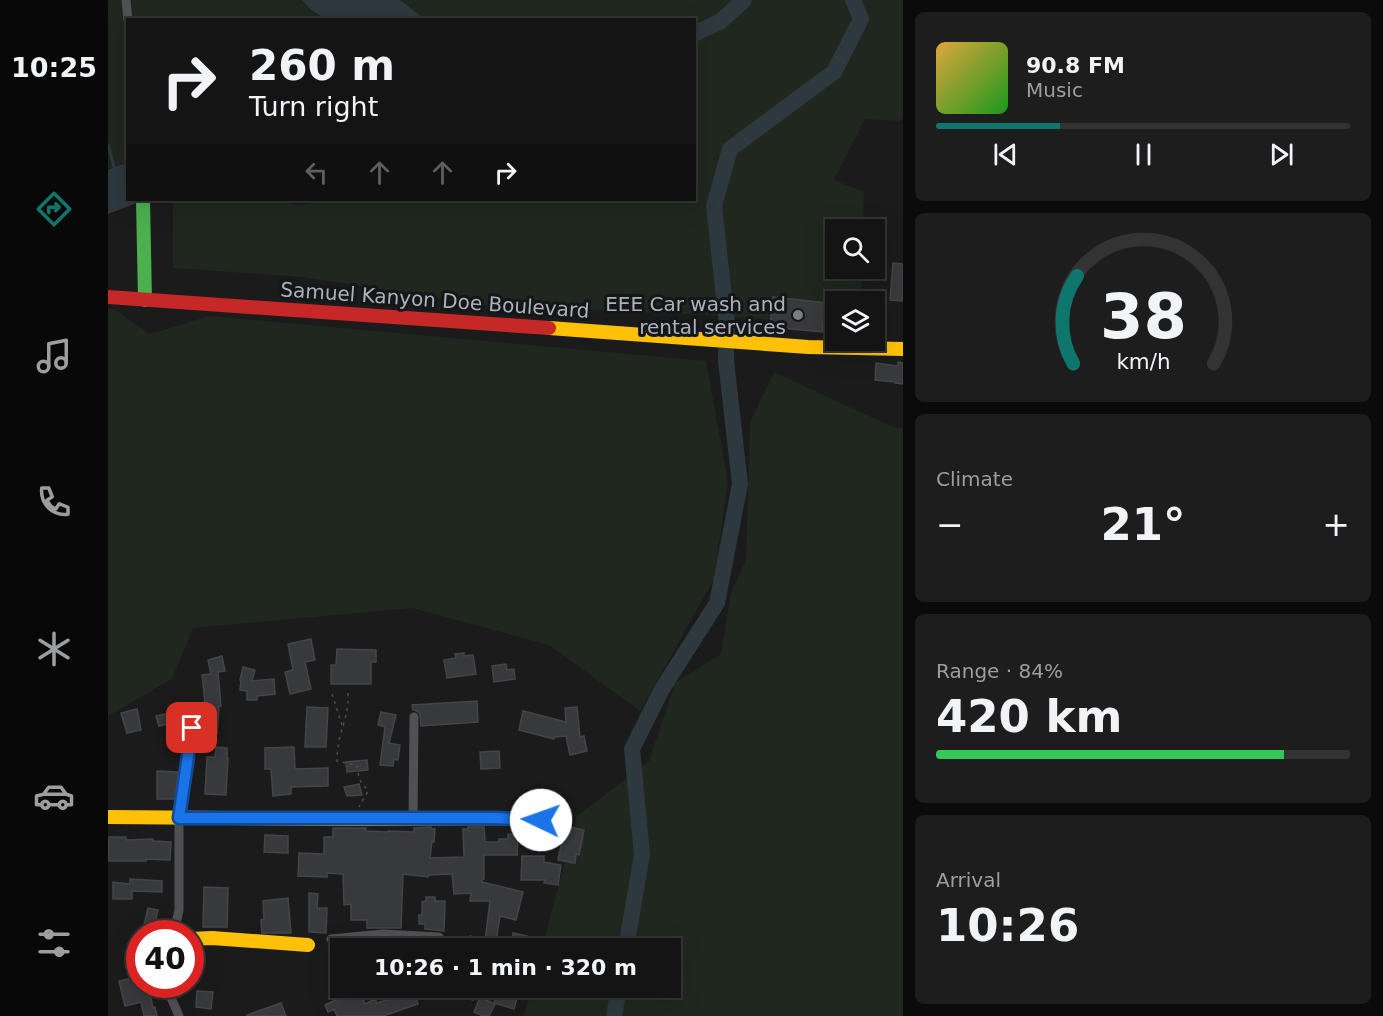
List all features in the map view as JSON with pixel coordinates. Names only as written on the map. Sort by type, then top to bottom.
[{"type":"street","points":[[126,0],[128,18]]},
{"type":"street","points":[[143,201],[145,300]]},
{"type":"street","name":"Samuel Kanyon Doe Boulevard","points":[[108,297],[808,347],[903,349]]},
{"type":"street","points":[[414,717],[414,818]]},
{"type":"street","points":[[177,920],[179,910],[179,818],[192,728]]},
{"type":"street","points":[[108,817],[541,820]]},
{"type":"street","points":[[341,938],[383,934],[439,937]]},
{"type":"street","points":[[204,938],[308,945]]},
{"type":"street","points":[[171,998],[179,1016]]},
{"type":"path","points":[[348,693],[347,715],[339,741],[337,761],[357,765],[359,779],[368,791],[354,819]]},
{"type":"path","points":[[332,694],[343,726]]},
{"type":"shaded area","points":[[108,0],[302,0],[311,10],[324,18],[126,18],[126,163],[108,170]]},
{"type":"shaded area","points":[[302,0],[400,0],[424,18],[324,18],[311,10]]},
{"type":"shaded area","points":[[400,0],[903,0],[903,118],[900,121],[865,119],[834,180],[864,192],[863,219],[825,219],[825,279],[862,279],[861,291],[825,291],[825,323],[706,315],[491,306],[303,277],[173,268],[173,201],[279,201],[296,205],[330,201],[696,201],[696,18],[424,18]]},
{"type":"shaded area","points":[[126,163],[126,201],[142,201],[108,214],[108,170]]},
{"type":"shaded area","points":[[108,309],[114,309],[150,334],[209,316],[706,361],[728,482],[714,579],[640,711],[549,645],[412,608],[193,628],[172,679],[108,716]]},
{"type":"shaded area","points":[[774,372],[897,429],[903,427],[903,1016],[524,1016],[529,998],[681,998],[681,938],[545,938],[577,816],[649,761],[675,683],[721,654],[731,593],[746,560],[750,422]]},
{"type":"building","points":[[893,263],[903,264],[903,301],[890,300]]},
{"type":"building","name":"EEE Car wash and rental services","points":[[773,297],[825,303],[822,332],[770,327]]},
{"type":"building","points":[[898,362],[903,363],[903,384],[875,380],[876,363],[898,366]]},
{"type":"building","points":[[311,639],[315,660],[305,662],[311,689],[290,694],[285,672],[293,670],[288,644]]},
{"type":"building","points":[[337,649],[376,650],[376,662],[371,662],[371,684],[331,684],[331,665],[336,665]]},
{"type":"building","points":[[464,653],[464,656],[473,655],[476,674],[447,678],[444,660],[456,658],[455,654]]},
{"type":"building","points":[[222,656],[225,671],[218,672],[221,706],[219,706],[217,734],[203,732],[205,702],[202,675],[211,674],[208,660]]},
{"type":"building","points":[[506,664],[507,670],[514,669],[515,679],[494,682],[492,666]]},
{"type":"building","points":[[243,667],[255,670],[252,681],[274,679],[275,694],[257,696],[257,700],[247,700],[247,691],[240,690]]},
{"type":"building","points":[[477,701],[478,722],[421,726],[420,714],[413,710],[412,705]]},
{"type":"building","points":[[307,707],[328,708],[326,747],[305,747]]},
{"type":"building","points":[[577,707],[580,737],[584,736],[587,751],[570,755],[566,736],[554,739],[519,730],[523,711],[566,722],[565,708]]},
{"type":"building","points":[[137,709],[141,730],[127,733],[121,713]]},
{"type":"building","points":[[178,711],[180,721],[159,726],[156,716]]},
{"type":"building","points":[[381,712],[396,715],[389,743],[400,745],[398,760],[394,759],[393,766],[380,765],[385,727],[378,725]]},
{"type":"building","points":[[216,747],[227,748],[226,795],[205,794],[207,757],[215,757]]},
{"type":"building","points":[[294,747],[295,769],[328,768],[328,786],[291,787],[291,794],[273,796],[271,769],[265,769],[265,748]]},
{"type":"building","points":[[499,751],[500,768],[481,769],[480,752]]},
{"type":"building","points":[[367,760],[368,770],[347,772],[346,762]]},
{"type":"building","points":[[157,771],[178,772],[175,799],[157,799]]},
{"type":"building","points":[[359,784],[362,795],[347,796],[344,787]]},
{"type":"building","points":[[547,826],[566,826],[584,830],[575,863],[558,860],[562,840],[547,840]]},
{"type":"building","points":[[431,827],[435,829],[430,858],[464,857],[463,829],[468,829],[468,827],[484,827],[485,842],[499,842],[499,839],[508,839],[508,834],[518,835],[517,855],[484,855],[482,882],[523,892],[516,920],[500,916],[497,938],[485,938],[490,901],[470,901],[471,893],[454,894],[452,874],[429,875],[428,877],[403,874],[401,928],[367,928],[367,920],[351,920],[351,904],[344,905],[343,874],[327,873],[327,877],[298,876],[299,853],[324,854],[324,837],[333,837],[333,828],[414,832],[414,828]]},
{"type":"building","points":[[265,835],[288,836],[288,853],[264,852]]},
{"type":"building","points":[[109,837],[171,842],[170,860],[108,861]]},
{"type":"building","points":[[522,856],[544,856],[544,862],[561,865],[558,885],[544,883],[545,880],[521,880]]},
{"type":"building","points":[[130,879],[162,881],[162,892],[132,891],[132,899],[113,899],[113,882],[130,884]]},
{"type":"building","points":[[204,887],[228,888],[227,927],[204,927]]},
{"type":"building","points":[[309,893],[318,894],[317,908],[327,908],[326,933],[309,932]]},
{"type":"building","points":[[426,897],[435,897],[435,901],[445,901],[444,931],[425,929],[425,924],[419,924],[422,902],[426,901]]},
{"type":"building","points":[[288,898],[291,933],[262,933],[263,901]]},
{"type":"building","points":[[148,908],[158,910],[156,920],[145,920]]},
{"type":"building","points":[[513,933],[527,936],[527,938],[512,938]]},
{"type":"building","points":[[126,979],[126,998],[151,998],[157,1016],[144,1016],[141,1002],[125,1006],[119,981]]},
{"type":"building","points":[[204,991],[213,992],[211,1009],[196,1007],[197,998],[204,998]]},
{"type":"building","points":[[363,998],[365,1004],[375,999],[377,1003],[392,998],[416,998],[418,1004],[383,1016],[337,1016],[334,1009],[328,1012],[325,1005],[338,999]]},
{"type":"building","points":[[480,998],[495,1004],[489,1016],[474,1012]]},
{"type":"building","points":[[496,998],[517,998],[514,1009],[494,1003]]},
{"type":"building","points":[[281,1003],[286,1016],[247,1015]]},
{"type":"waterway","points":[[696,33],[721,21],[744,0]]},
{"type":"waterway","points":[[628,938],[642,855],[632,749],[662,689],[717,603],[740,484],[726,361],[727,324],[714,206],[730,149],[834,72],[861,19],[853,0]]},
{"type":"waterway","points":[[108,145],[115,170]]},
{"type":"waterway","points":[[614,1016],[617,998]]},
{"type":"traffic: fast","points":[[143,201],[145,300]]},
{"type":"traffic: slow","points":[[549,328],[808,347],[903,349]]},
{"type":"traffic: slow","points":[[108,817],[541,820]]},
{"type":"traffic: slow","points":[[204,938],[308,945]]},
{"type":"traffic: jam","points":[[108,297],[549,328]]},
{"type":"place","name":"EEE Car wash and rental services","points":[[798,315]]},
{"type":"route","points":[[192,728],[179,818],[541,820]]}]
